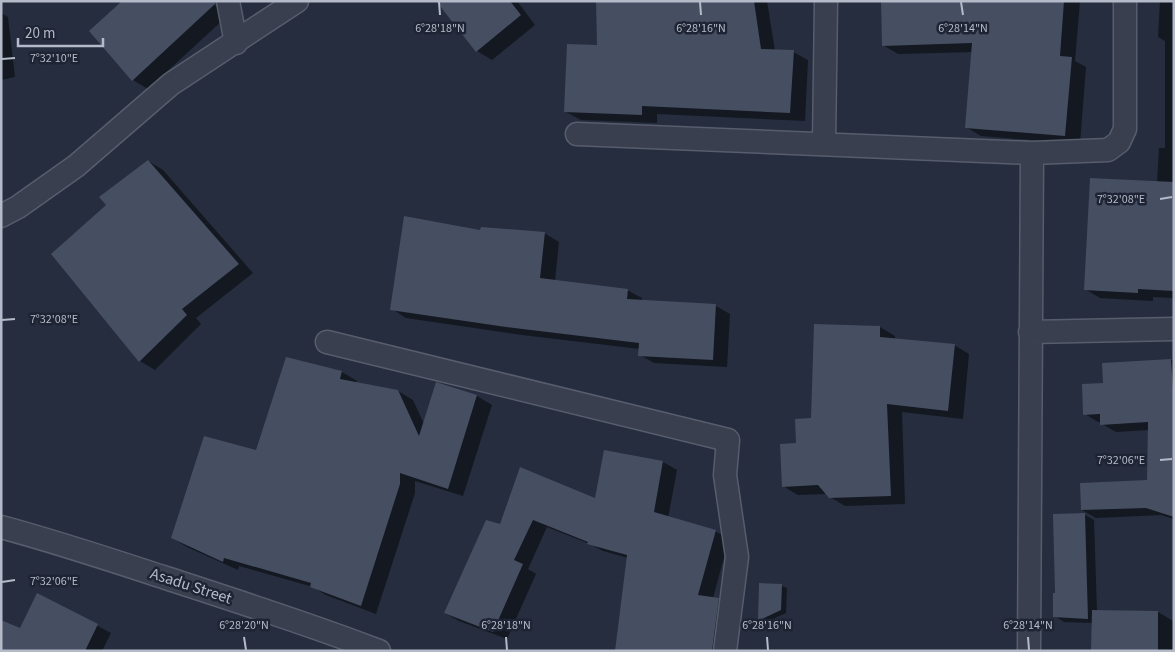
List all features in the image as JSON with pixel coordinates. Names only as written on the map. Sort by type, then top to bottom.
[{"type":"street","points":[[228,1],[236,43]]},
{"type":"street","points":[[1,216],[18,207],[76,166],[171,84],[236,43],[297,1]]},
{"type":"street","points":[[824,144],[826,1]]},
{"type":"street","points":[[577,134],[1032,153],[1108,150],[1119,142],[1125,129],[1125,1]]},
{"type":"street","points":[[1029,651],[1032,153]]},
{"type":"street","points":[[1030,332],[1174,329]]},
{"type":"street","points":[[327,342],[728,440],[725,475],[737,557],[725,651]]},
{"type":"street","name":"Asadu Street","points":[[1,527],[38,537],[312,626],[379,651]]},
{"type":"building","points":[[122,1],[215,1],[215,4],[132,81],[89,31]]},
{"type":"building","points":[[436,1],[510,1],[521,15],[476,52]]},
{"type":"building","points":[[596,1],[754,1],[761,49],[794,50],[790,113],[642,106],[642,115],[564,112],[567,44],[597,45]]},
{"type":"building","points":[[881,1],[1064,1],[1060,56],[1072,57],[1065,136],[965,128],[972,43],[882,46]]},
{"type":"building","points":[[148,160],[239,264],[182,309],[187,315],[139,362],[51,254],[106,205],[99,197]]},
{"type":"building","points":[[1090,178],[1174,182],[1174,291],[1138,289],[1138,293],[1084,290]]},
{"type":"building","points":[[404,216],[480,230],[481,227],[545,232],[540,278],[628,289],[627,299],[716,304],[713,360],[638,356],[639,343],[506,327],[390,310]]},
{"type":"building","points":[[814,324],[880,326],[880,337],[955,344],[948,411],[887,404],[891,496],[829,498],[818,485],[782,487],[780,444],[796,443],[795,419],[811,418]]},
{"type":"building","points":[[286,357],[342,371],[340,379],[398,390],[419,436],[436,382],[477,395],[448,489],[400,473],[400,484],[361,606],[310,587],[311,583],[224,558],[223,562],[171,538],[204,436],[256,450]]},
{"type":"building","points":[[1171,359],[1174,405],[1174,517],[1146,508],[1081,510],[1080,483],[1147,480],[1148,422],[1100,425],[1100,414],[1083,415],[1082,384],[1103,383],[1102,363]]},
{"type":"building","points":[[604,450],[663,461],[654,512],[716,530],[698,595],[719,598],[712,651],[615,651],[627,555],[587,544],[588,542],[533,520],[514,560],[523,564],[493,632],[444,613],[486,520],[500,524],[520,467],[595,498]]},
{"type":"building","points":[[1085,513],[1088,619],[1053,617],[1053,593],[1055,593],[1053,514]]},
{"type":"building","points":[[759,583],[782,584],[781,610],[758,621]]},
{"type":"building","points":[[37,593],[98,624],[85,651],[1,651],[1,620],[20,628]]},
{"type":"building","points":[[1092,610],[1158,611],[1158,651],[1091,651]]}]
